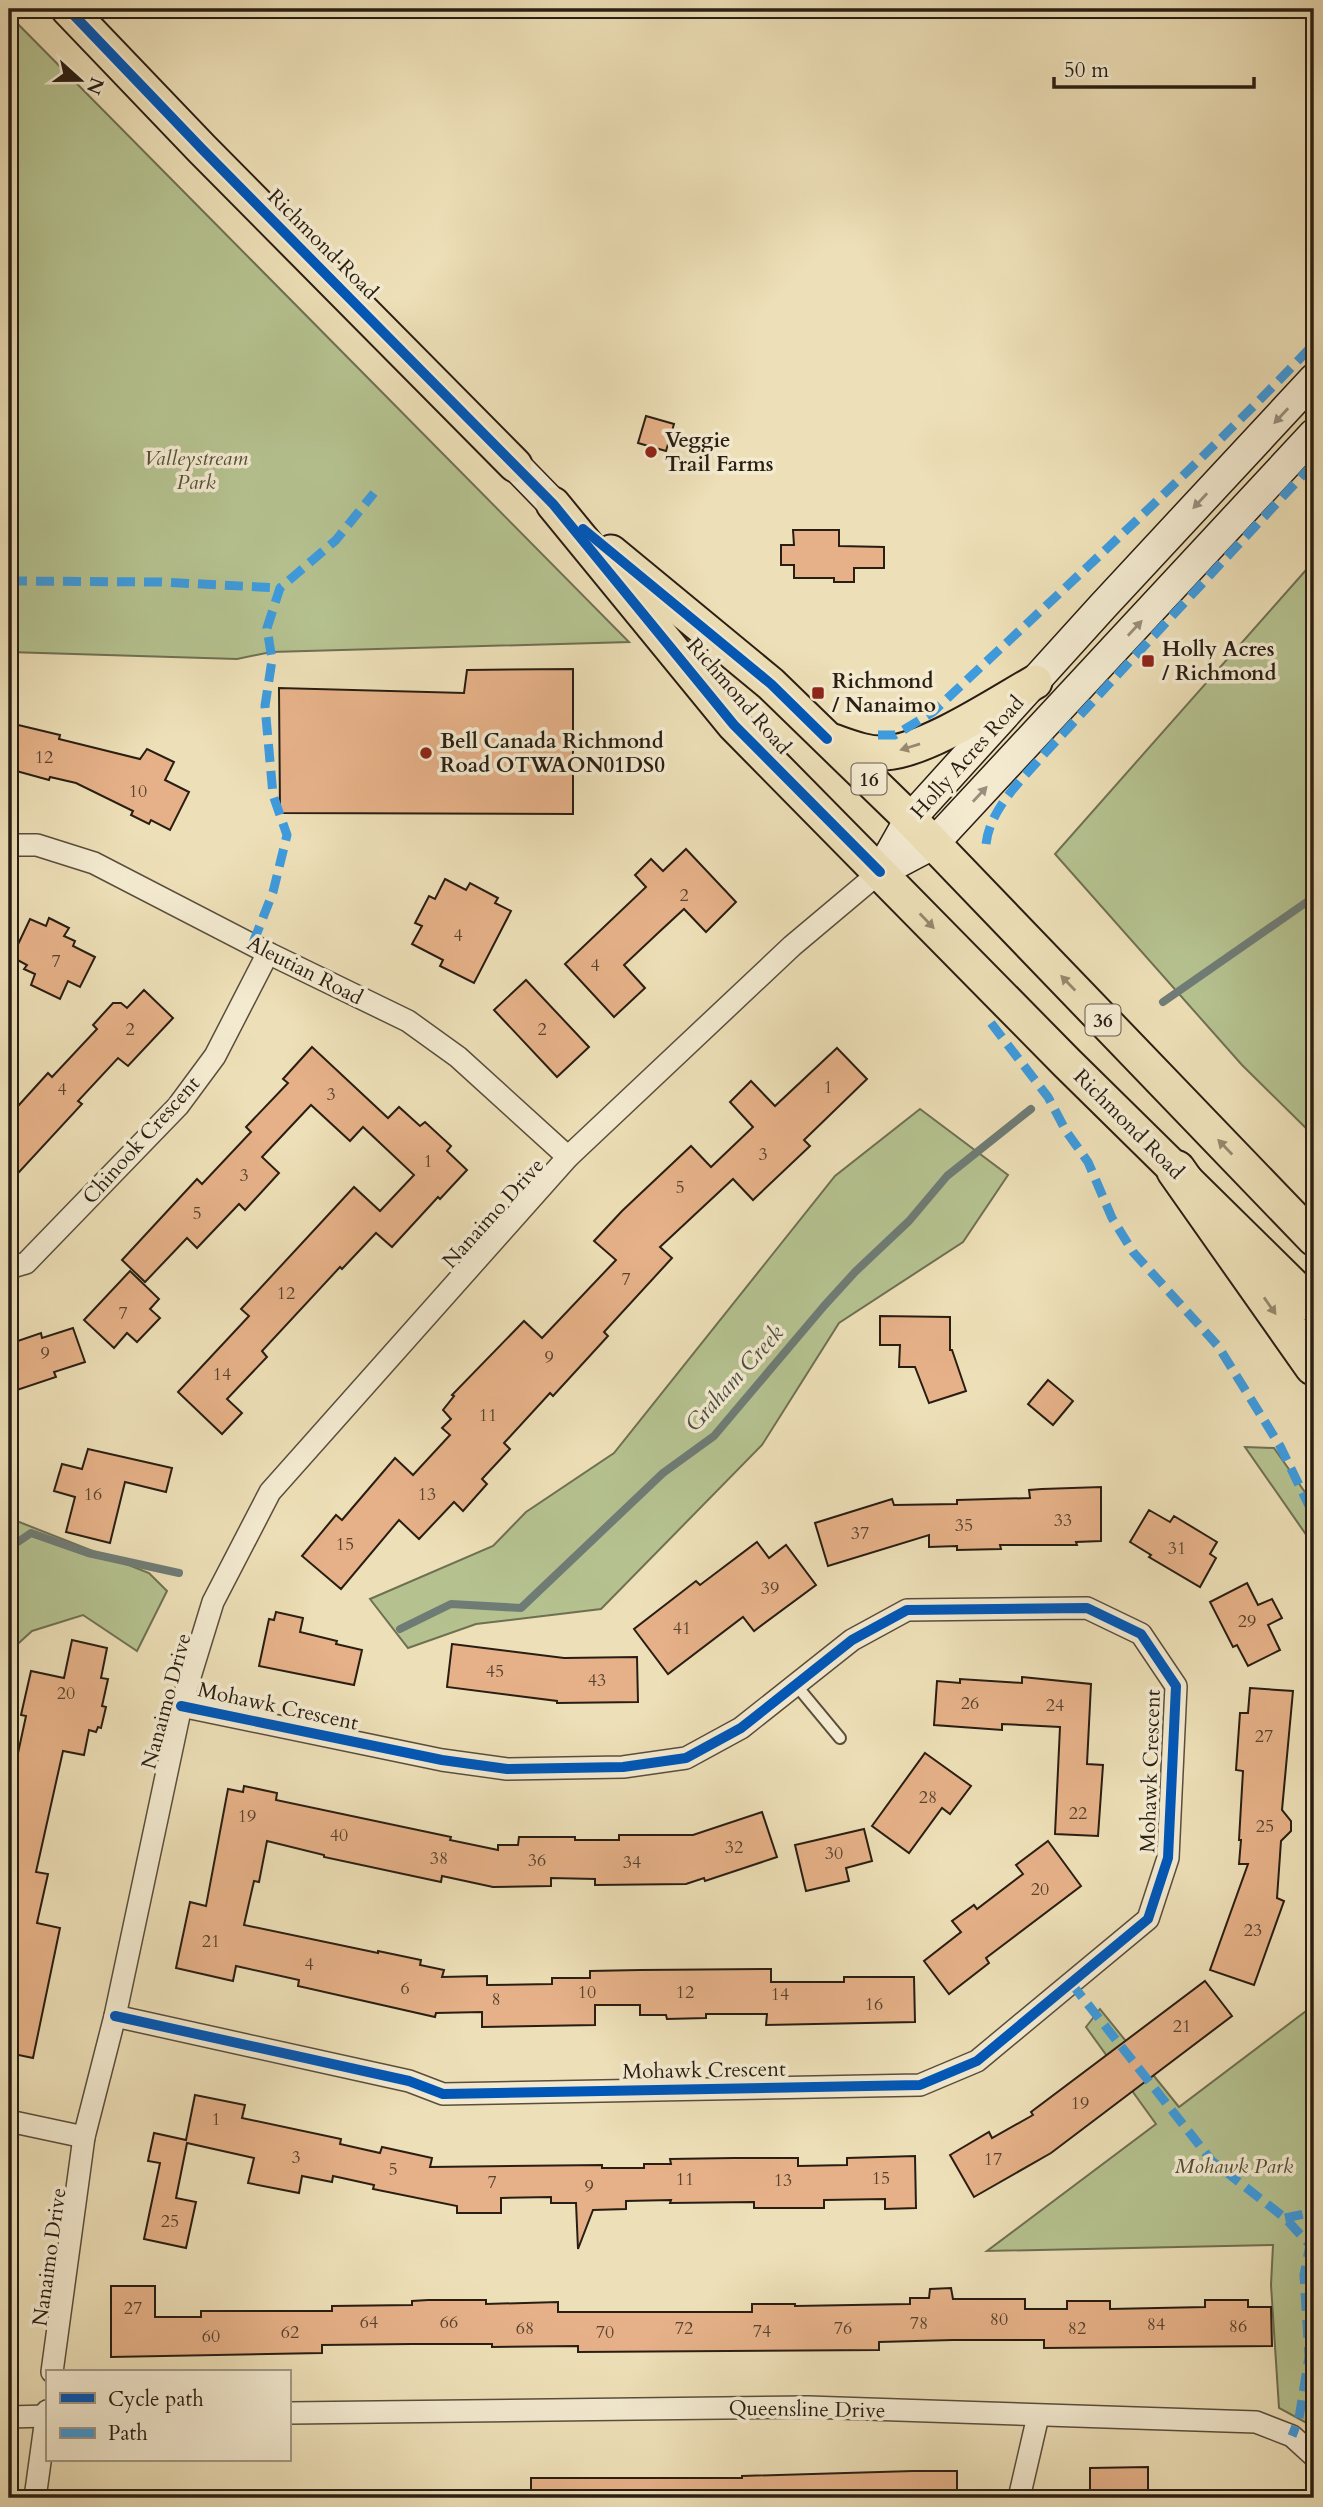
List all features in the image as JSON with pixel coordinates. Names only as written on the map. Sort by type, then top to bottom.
[{"type":"highway","points":[[1176,1170],[1314,1366]]},
{"type":"main road","name":"Richmond Road","points":[[68,9],[202,149],[553,503],[771,684],[910,819],[1314,1240]]},
{"type":"main road","name":"Holly Acres Road","points":[[880,872],[910,819],[1314,379]]},
{"type":"main road","name":"Holly Acres Road","points":[[880,872],[933,844],[1314,434]]},
{"type":"main road","name":"Richmond Road","points":[[553,503],[734,725],[1067,1063],[1314,1306]]},
{"type":"main road","points":[[827,739],[868,752],[900,751],[941,734],[1035,682]]},
{"type":"street","name":"Aleutian Road","points":[[9,845],[37,845],[94,863],[268,953],[408,1021],[458,1057],[568,1157]]},
{"type":"street","name":"Nanaimo Drive","points":[[52,2370],[84,2137],[114,2016],[181,1706],[213,1602],[270,1492],[568,1157],[792,946],[880,872]]},
{"type":"street","name":"Chinook Crescent","points":[[9,1268],[26,1263],[178,1105],[215,1056],[268,953]]},
{"type":"street","name":"Mohawk Crescent","points":[[114,2016],[410,2081],[443,2094],[920,2085],[977,2061],[1148,1919],[1168,1858],[1175,1686],[1141,1634],[1087,1608],[907,1610],[852,1640],[741,1728],[686,1758],[623,1767],[507,1769],[442,1760],[181,1706]]},
{"type":"street","points":[[9,2121],[84,2137]]},
{"type":"street","name":"Queensline Drive","points":[[290,2413],[808,2407],[1256,2422],[1292,2436],[1314,2456]]},
{"type":"street","points":[[9,2417],[46,2416]]},
{"type":"street","points":[[1019,2498],[1038,2416]]},
{"type":"street","points":[[35,2498],[46,2423]]},
{"type":"lane","points":[[796,1685],[840,1738]]},
{"type":"green space","name":"Valleystream Park","points":[[9,15],[629,642],[271,652],[237,659],[9,652]]},
{"type":"green space","points":[[1314,561],[1314,1136],[1242,1065],[1055,854]]},
{"type":"green space","points":[[920,1109],[1008,1175],[963,1242],[839,1323],[762,1445],[601,1609],[476,1624],[408,1648],[370,1599],[493,1546],[526,1512],[614,1453],[835,1176]]},
{"type":"green space","points":[[1245,1447],[1274,1448],[1314,1505],[1314,1546]]},
{"type":"green space","points":[[9,1518],[149,1573],[167,1591],[137,1651],[83,1615],[32,1631],[9,1652]]},
{"type":"green space","name":"Mohawk Park","points":[[1314,2005],[1314,2427],[1279,2408],[1271,2285],[1273,2245],[987,2251],[1156,2124],[1086,2027],[1100,2009],[1179,2107]]},
{"type":"building","points":[[646,416],[674,424],[666,451],[638,443]]},
{"type":"building","points":[[793,530],[839,530],[839,546],[884,547],[884,568],[854,568],[854,582],[834,582],[834,578],[794,578],[794,565],[781,565],[781,545],[794,545]]},
{"type":"building","name":"Bell Canada Richmond Road OTWAON01DS0","points":[[573,669],[573,814],[280,813],[279,688],[464,693],[467,670]]},
{"type":"building","points":[[14,724],[60,735],[59,739],[140,759],[147,749],[174,762],[165,780],[189,792],[170,830],[151,820],[149,824],[131,815],[133,811],[76,783],[50,777],[49,780],[9,769],[9,726],[13,727]]},
{"type":"building","points":[[686,849],[736,902],[706,932],[684,909],[624,965],[645,988],[614,1017],[565,964],[646,887],[635,875],[651,859],[663,871]]},
{"type":"building","points":[[445,879],[466,890],[470,883],[498,898],[495,903],[511,911],[474,983],[440,966],[443,960],[412,944],[422,926],[415,923],[429,896],[435,899]]},
{"type":"building","points":[[49,918],[69,928],[64,936],[75,941],[73,946],[95,957],[80,987],[68,981],[60,999],[31,985],[35,974],[24,969],[27,965],[12,957],[30,919],[46,926]]},
{"type":"building","points":[[526,980],[589,1047],[557,1077],[494,1010]]},
{"type":"building","points":[[144,990],[173,1018],[128,1066],[118,1058],[78,1101],[82,1104],[9,1183],[9,1116],[48,1073],[52,1077],[97,1029],[93,1025],[113,1003],[121,1003],[127,1008]]},
{"type":"building","points":[[312,1047],[388,1118],[399,1107],[420,1126],[425,1122],[451,1146],[447,1151],[467,1170],[392,1247],[376,1233],[342,1269],[340,1267],[262,1351],[267,1357],[227,1399],[242,1413],[222,1434],[178,1392],[249,1316],[241,1309],[354,1187],[380,1211],[414,1175],[363,1127],[350,1141],[311,1105],[262,1157],[279,1173],[245,1210],[239,1204],[197,1248],[187,1238],[145,1282],[122,1260],[197,1179],[202,1184],[251,1132],[246,1127],[288,1083],[283,1079]]},
{"type":"building","points":[[837,1048],[867,1079],[804,1140],[810,1146],[753,1200],[733,1179],[660,1247],[672,1258],[604,1332],[608,1336],[553,1396],[550,1393],[504,1443],[510,1449],[482,1479],[487,1484],[463,1511],[454,1502],[419,1539],[399,1520],[341,1589],[302,1556],[336,1515],[342,1520],[395,1458],[413,1475],[450,1435],[442,1428],[451,1419],[443,1410],[454,1396],[452,1395],[524,1321],[542,1338],[616,1260],[594,1241],[622,1211],[691,1146],[711,1167],[753,1127],[730,1102],[751,1081],[775,1106]]},
{"type":"building","points":[[130,1271],[159,1299],[150,1309],[160,1318],[137,1342],[127,1333],[114,1348],[84,1320]]},
{"type":"building","points":[[880,1316],[950,1317],[950,1350],[966,1391],[929,1403],[915,1367],[899,1367],[900,1345],[880,1345]]},
{"type":"building","points":[[73,1328],[85,1362],[54,1372],[56,1377],[17,1390],[9,1365],[9,1344],[41,1333],[42,1338]]},
{"type":"building","points":[[1048,1380],[1073,1401],[1053,1425],[1028,1404]]},
{"type":"building","points":[[88,1449],[172,1468],[166,1492],[125,1482],[110,1543],[66,1532],[75,1497],[54,1491],[62,1464],[82,1469]]},
{"type":"building","points":[[1101,1487],[1101,1541],[1076,1542],[1077,1545],[1000,1545],[1001,1549],[957,1550],[957,1546],[929,1547],[929,1535],[828,1566],[815,1523],[892,1499],[894,1505],[957,1504],[957,1500],[1030,1498],[1029,1490]]},
{"type":"building","points":[[1149,1510],[1170,1522],[1174,1516],[1217,1542],[1210,1554],[1216,1558],[1200,1587],[1149,1557],[1151,1555],[1130,1542]]},
{"type":"building","points":[[757,1542],[769,1558],[786,1545],[816,1585],[754,1631],[743,1617],[668,1674],[634,1629],[696,1581],[700,1585]]},
{"type":"building","points":[[1247,1583],[1258,1605],[1272,1599],[1282,1618],[1268,1625],[1280,1650],[1248,1666],[1237,1645],[1233,1647],[1210,1602]]},
{"type":"building","points":[[276,1612],[303,1618],[300,1632],[362,1650],[354,1685],[259,1666],[269,1619],[274,1620]]},
{"type":"building","points":[[72,1640],[107,1648],[101,1678],[108,1679],[102,1706],[106,1707],[101,1728],[98,1727],[96,1732],[89,1730],[84,1755],[63,1751],[36,1872],[48,1874],[37,1923],[60,1928],[33,2058],[9,2053],[9,1970],[13,1951],[9,1950],[9,1795],[26,1716],[21,1715],[31,1671],[64,1678]]},
{"type":"building","points":[[452,1644],[564,1658],[637,1657],[638,1702],[557,1703],[447,1687]]},
{"type":"building","points":[[1022,1677],[1091,1684],[1087,1764],[1103,1765],[1098,1836],[1055,1834],[1060,1727],[1002,1724],[1002,1730],[934,1725],[937,1681],[960,1683],[960,1679],[1022,1683]]},
{"type":"building","points":[[1250,1688],[1293,1691],[1282,1810],[1291,1821],[1291,1831],[1281,1841],[1277,1898],[1284,1901],[1254,1985],[1210,1970],[1248,1864],[1239,1864],[1243,1771],[1236,1770],[1240,1713],[1248,1713]]},
{"type":"building","points":[[925,1753],[971,1786],[950,1814],[942,1808],[909,1853],[872,1826]]},
{"type":"building","points":[[244,1786],[277,1793],[276,1800],[451,1837],[450,1840],[498,1850],[498,1845],[518,1845],[519,1837],[619,1840],[619,1835],[693,1835],[762,1812],[777,1857],[705,1881],[704,1878],[686,1884],[595,1885],[595,1879],[551,1878],[551,1886],[493,1887],[442,1876],[441,1882],[324,1857],[267,1841],[259,1882],[254,1881],[244,1925],[421,1960],[420,1965],[444,1970],[442,1977],[487,1976],[487,1985],[552,1984],[552,1978],[590,1978],[590,1971],[640,1970],[771,1969],[771,1982],[844,1982],[844,1977],[914,1977],[915,2022],[766,2025],[767,2014],[706,2014],[706,2018],[667,2019],[666,2015],[640,2015],[640,2005],[595,2005],[595,2025],[482,2027],[482,2012],[436,2013],[435,2017],[298,1986],[299,1980],[236,1966],[233,1981],[176,1968],[190,1902],[206,1906],[228,1789],[243,1792]]},
{"type":"building","points":[[864,1829],[872,1861],[846,1868],[849,1881],[806,1891],[795,1845]]},
{"type":"building","points":[[1048,1841],[1081,1886],[986,1958],[989,1963],[949,1994],[924,1961],[961,1932],[952,1921],[974,1905],[977,1909],[1023,1874],[1016,1865]]},
{"type":"building","points":[[1205,1981],[1232,2016],[1051,2153],[974,2197],[950,2155],[989,2132],[992,2138],[1033,2115],[1031,2112]]},
{"type":"building","points":[[195,2095],[245,2105],[242,2118],[341,2139],[340,2144],[380,2153],[382,2147],[432,2158],[430,2167],[602,2165],[602,2168],[644,2168],[644,2164],[671,2164],[670,2159],[734,2158],[798,2158],[798,2166],[847,2165],[847,2158],[915,2156],[916,2208],[885,2209],[885,2199],[824,2200],[824,2208],[754,2208],[754,2202],[626,2201],[626,2209],[593,2210],[578,2249],[576,2203],[551,2203],[551,2197],[501,2198],[501,2213],[457,2213],[457,2206],[373,2189],[374,2185],[333,2176],[332,2182],[302,2176],[299,2193],[248,2183],[254,2158],[187,2143],[176,2198],[196,2202],[186,2248],[144,2239],[160,2163],[148,2161],[154,2133],[186,2140]]},
{"type":"building","points":[[111,2286],[155,2286],[155,2317],[201,2317],[201,2311],[332,2311],[332,2306],[412,2305],[412,2301],[428,2300],[486,2300],[486,2304],[558,2302],[558,2312],[752,2312],[752,2304],[910,2304],[910,2298],[929,2298],[930,2289],[951,2288],[953,2299],[1025,2299],[1025,2309],[1067,2309],[1067,2301],[1110,2301],[1110,2309],[1205,2307],[1205,2300],[1248,2300],[1248,2307],[1271,2307],[1272,2346],[1044,2348],[1044,2340],[953,2340],[879,2342],[879,2350],[578,2352],[578,2346],[412,2344],[322,2345],[322,2353],[111,2357]]},
{"type":"building","points":[[1148,2467],[1148,2498],[1090,2498],[1090,2468]]},
{"type":"building","points":[[957,2471],[957,2498],[531,2498],[531,2478],[742,2478]]},
{"type":"waterway","name":"Graham Creek","points":[[1163,1002],[1314,897]]},
{"type":"waterway","name":"Graham Creek","points":[[400,1629],[451,1604],[521,1608],[663,1473],[714,1436],[824,1306],[855,1272],[909,1221],[947,1176],[1031,1109]]},
{"type":"waterway","name":"Graham Creek","points":[[9,1548],[31,1533],[88,1553],[179,1573]]},
{"type":"marked path","points":[[878,735],[895,735],[933,712],[1174,485],[1314,344]]},
{"type":"marked path","points":[[986,844],[994,818],[1017,784],[1314,463]]},
{"type":"marked path","points":[[253,943],[273,892],[287,835],[273,795],[265,706],[272,660],[267,628],[280,588],[336,540],[374,493]]},
{"type":"marked path","points":[[9,581],[161,582],[280,588]]},
{"type":"marked path","points":[[991,1023],[1048,1097],[1066,1131],[1088,1162],[1112,1218],[1133,1252],[1218,1346],[1280,1446],[1314,1516]]},
{"type":"marked path","points":[[1071,1983],[1212,2161],[1285,2218],[1310,2245],[1304,2275],[1309,2357],[1299,2418],[1292,2436]]},
{"type":"marked path","points":[[1285,2218],[1314,2212]]},
{"type":"cycle path","points":[[68,9],[202,149],[553,504],[734,725],[880,872]]},
{"type":"cycle path","points":[[583,529],[771,684],[827,739]]},
{"type":"cycle path","points":[[115,2016],[409,2081],[443,2094],[920,2085],[977,2061],[1148,1919],[1168,1858],[1176,1686],[1141,1634],[1087,1608],[907,1610],[852,1640],[741,1728],[686,1758],[623,1767],[507,1769],[442,1760],[181,1706]]},
{"type":"place","name":"Veggie Trail Farms","points":[[651,452]]},
{"type":"place","name":"Holly Acres / Richmond","points":[[1148,661]]},
{"type":"place","name":"Richmond / Nanaimo","points":[[818,693]]},
{"type":"place","name":"Bell Canada Richmond Road OTWAON01DS0","points":[[426,753]]}]
